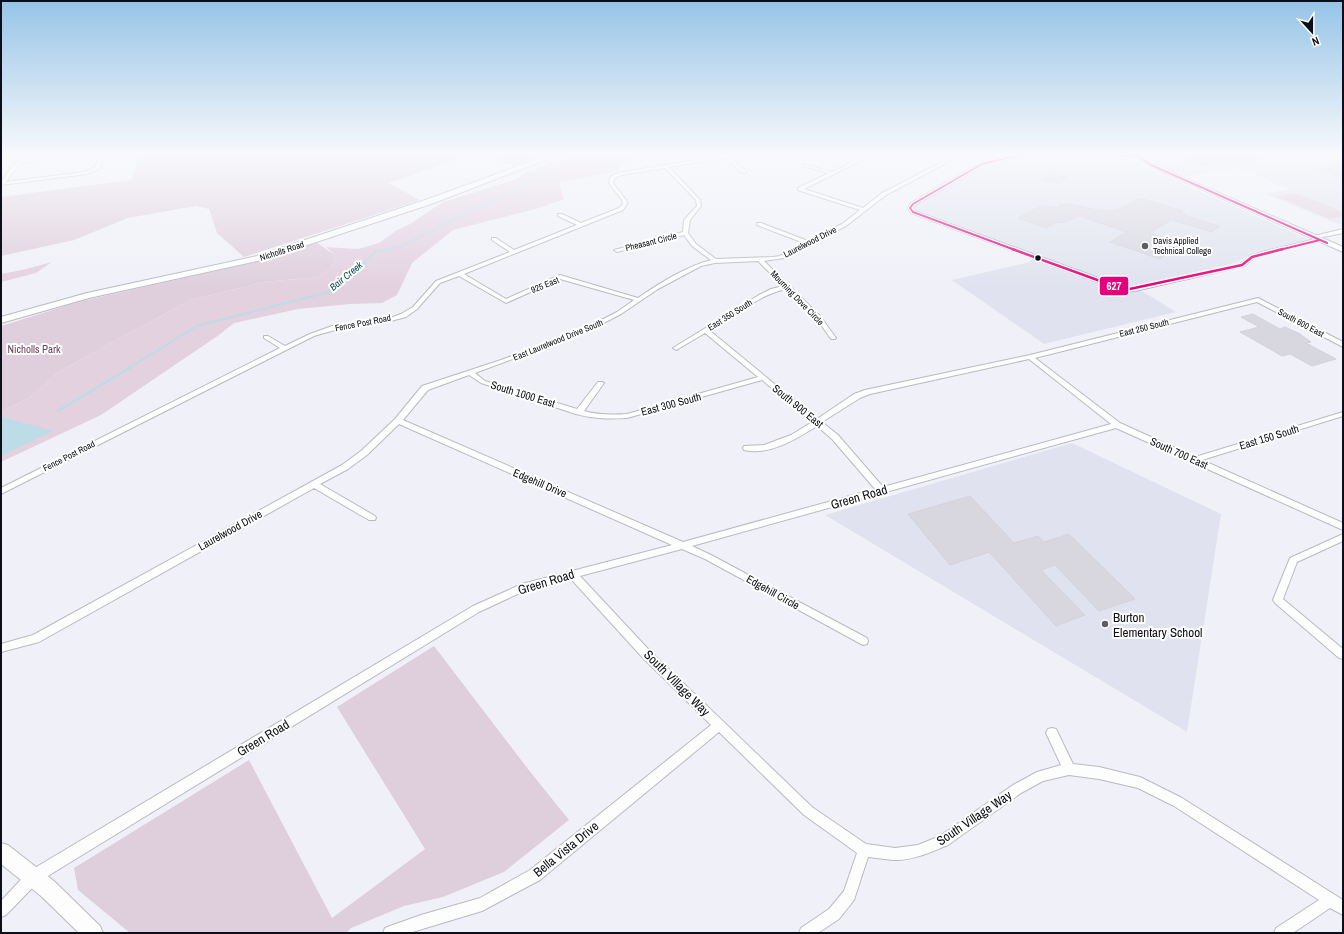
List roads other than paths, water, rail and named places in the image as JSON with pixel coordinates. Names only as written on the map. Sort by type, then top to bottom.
[{"type":"street","name":"Nicholls Road","points":[[1,320],[92,295],[251,261],[438,199]]},
{"type":"street","name":"Fence Post Road","points":[[1,491],[312,335],[339,327],[379,321],[410,311],[423,300],[438,282],[621,209],[625,204],[623,199]]},
{"type":"street","points":[[697,199],[699,206],[687,220],[685,233],[694,245],[714,261]]},
{"type":"street","points":[[829,199],[864,210]]},
{"type":"street","name":"Laurelwood Drive","points":[[714,261],[760,260],[782,257],[844,225],[878,199]]},
{"type":"street","points":[[922,199],[913,204],[910,208],[913,212],[1125,290],[1135,290],[1242,265],[1260,254],[1317,239],[1343,230]]},
{"type":"street","points":[[1226,199],[1343,250]]},
{"type":"street","points":[[560,215],[581,225]]},
{"type":"street","points":[[759,224],[808,243]]},
{"type":"street","name":"Pheasant Circle","points":[[617,250],[685,233]]},
{"type":"street","points":[[494,239],[514,252]]},
{"type":"street","name":"Mourning Dove Circle","points":[[760,260],[818,317],[833,338]]},
{"type":"street","name":"East Laurelwood Drive South","points":[[438,384],[586,330],[619,313],[656,288],[693,268],[714,261]]},
{"type":"street","name":"925 East","points":[[458,273],[506,301],[560,277],[639,300]]},
{"type":"street","name":"East 350 South","points":[[676,348],[761,296],[773,290],[787,287]]},
{"type":"street","name":"South 600 East","points":[[1258,300],[1342,343]]},
{"type":"street","name":"East 250 South","points":[[817,422],[857,396],[868,392],[930,380],[1030,357],[1258,300]]},
{"type":"street","name":"South 900 East","points":[[705,330],[835,437],[881,491]]},
{"type":"street","points":[[266,337],[284,348]]},
{"type":"street","name":"South 700 East","points":[[1030,357],[1118,425],[1343,527]]},
{"type":"street","name":"South 1000 East","points":[[470,373],[483,382],[578,412]]},
{"type":"street","name":"East 300 South","points":[[578,412],[592,416],[626,416],[763,378]]},
{"type":"street","points":[[578,412],[600,383]]},
{"type":"street","name":"Laurelwood Drive","points":[[1,648],[35,639],[68,622],[345,467],[364,453],[398,421],[425,388],[438,384]]},
{"type":"street","name":"East 150 South","points":[[1194,460],[1343,414]]},
{"type":"street","name":"Edgehill Drive","points":[[398,421],[682,546]]},
{"type":"street","points":[[748,448],[765,448],[794,437],[817,422]]},
{"type":"street","name":"Green Road","points":[[1,910],[33,877],[476,609],[522,588],[682,546],[1118,425]]},
{"type":"street","points":[[313,484],[372,518]]},
{"type":"street","points":[[1343,538],[1293,560],[1278,600],[1343,655]]},
{"type":"street","name":"Edgehill Circle","points":[[682,546],[708,556],[863,641]]},
{"type":"street","name":"South Village Way","points":[[572,574],[646,654],[808,812],[864,850],[896,854],[918,852],[944,841],[1017,789],[1041,776],[1069,769],[1099,773],[1140,783],[1178,802],[1343,908]]},
{"type":"street","name":"Bella Vista Drive","points":[[390,933],[482,904],[535,874],[719,725]]},
{"type":"street","points":[[1052,733],[1069,769]]},
{"type":"street","points":[[806,933],[834,914],[849,895],[864,850]]},
{"type":"street","points":[[1,852],[48,889],[93,933]]},
{"type":"street","points":[[1281,933],[1330,900]]},
{"type":"water","points":[[1,417],[53,431],[1,456]]},
{"type":"waterway","name":"Bair Creek","points":[[389,250],[400,247],[468,212],[498,199]]},
{"type":"waterway","name":"Bair Creek","points":[[129,368],[197,326],[329,292],[359,268],[375,252],[389,250]]},
{"type":"waterway","name":"Bair Creek","points":[[58,411],[131,367]]},
{"type":"place","name":"Davis Applied Technical College","points":[[1145,246]]},
{"type":"place","name":"Burton Elementary School","points":[[1105,624]]},
{"type":"park label","name":"Nicholls Park","points":[[34,349]]}]
